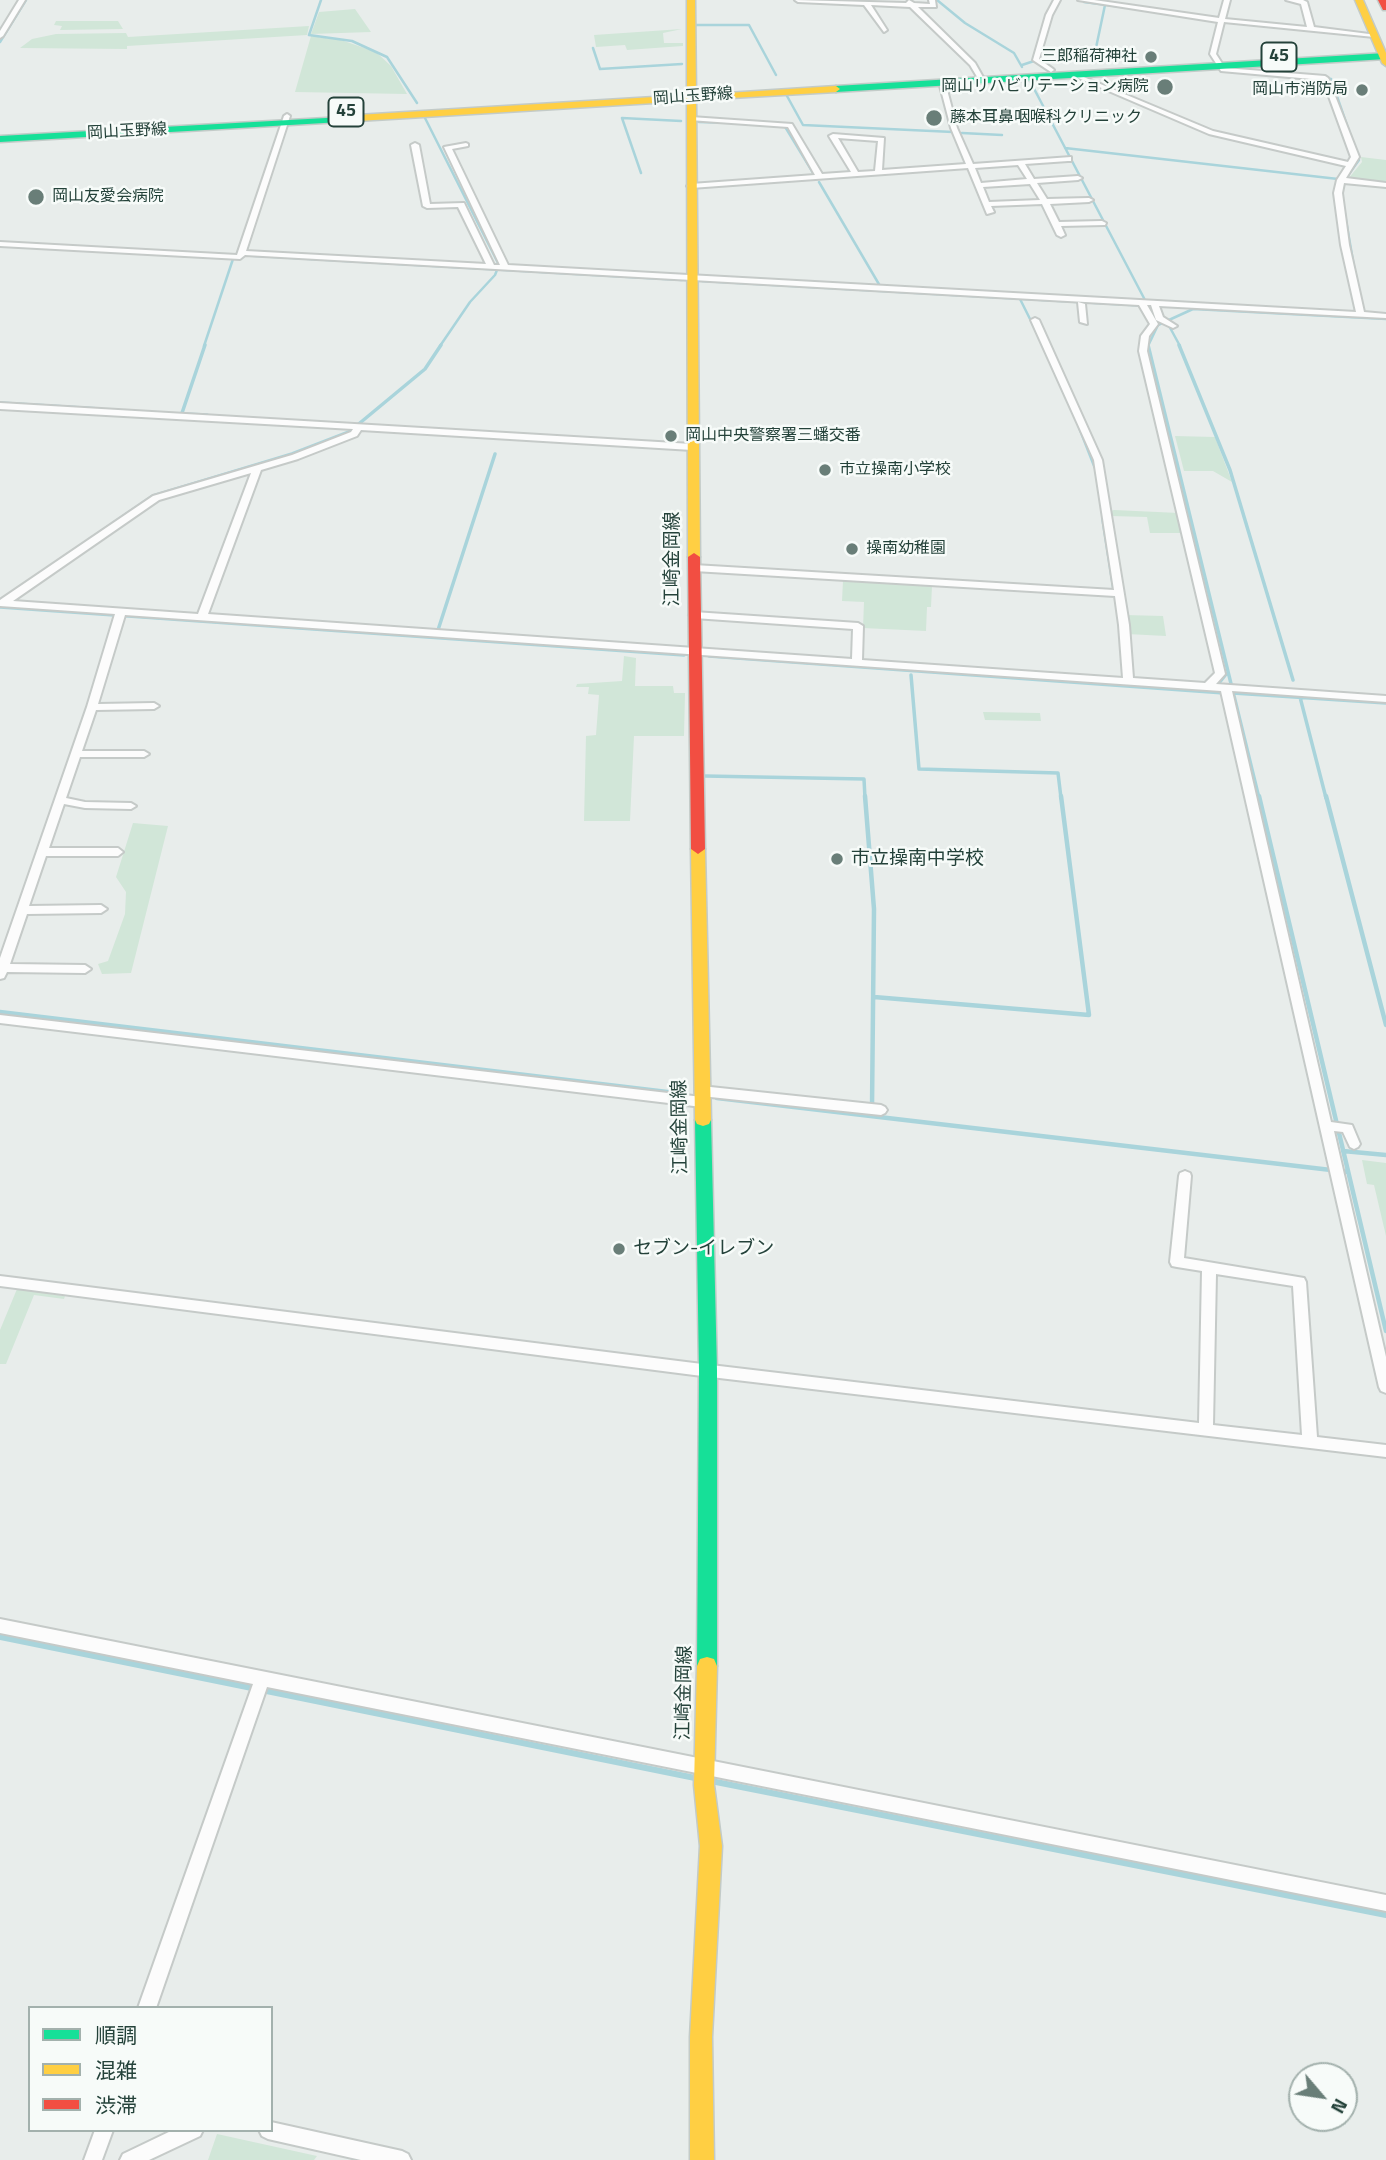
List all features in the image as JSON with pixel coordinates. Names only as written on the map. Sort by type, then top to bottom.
[{"type":"main road","name":"江崎金岡線","points":[[691,0],[694,650],[709,1557],[704,1776],[710,1846],[701,2037],[702,2160]]},
{"type":"main road","points":[[1359,0],[1383,49]]},
{"type":"main road","points":[[1372,0],[1383,49]]},
{"type":"main road","points":[[1382,0],[1386,8]]},
{"type":"main road","name":"岡山玉野線","points":[[0,139],[691,94],[1072,74],[1383,49]]},
{"type":"main road","name":"岡山玉野線","points":[[691,94],[942,82],[1051,70],[1217,63]]},
{"type":"main road","name":"岡山玉野線","points":[[0,133],[286,119]]},
{"type":"street","points":[[0,36],[22,0]]},
{"type":"street","points":[[798,0],[934,6],[932,0]]},
{"type":"street","points":[[1051,70],[1037,60],[1049,15],[1057,0]]},
{"type":"street","points":[[1081,0],[1222,20],[1311,29],[1383,49]]},
{"type":"street","points":[[1227,0],[1213,54],[1217,63],[1226,71],[1325,78],[1355,157],[1338,186],[1360,314]]},
{"type":"street","points":[[1289,0],[1304,2],[1311,29]]},
{"type":"street","points":[[866,3],[884,30]]},
{"type":"street","points":[[909,3],[973,64],[980,77]]},
{"type":"street","points":[[1072,74],[1210,133],[1351,165]]},
{"type":"street","points":[[942,82],[954,128],[988,208],[1089,200]]},
{"type":"street","points":[[238,255],[286,119]]},
{"type":"street","points":[[691,119],[790,125],[820,177]]},
{"type":"street","points":[[856,175],[833,136],[882,139],[878,173]]},
{"type":"street","points":[[415,145],[427,206],[461,205],[499,267]]},
{"type":"street","points":[[466,145],[448,147],[499,267]]},
{"type":"street","points":[[691,186],[1068,159]]},
{"type":"street","points":[[1020,162],[1061,235]]},
{"type":"street","points":[[979,185],[1078,178]]},
{"type":"street","points":[[1341,180],[1386,186]]},
{"type":"street","points":[[1057,224],[1102,223]]},
{"type":"street","points":[[0,244],[499,267],[841,290]]},
{"type":"street","points":[[691,280],[1386,316]]},
{"type":"street","points":[[1080,302],[1084,322]]},
{"type":"street","points":[[1145,304],[1158,318],[1168,323]]},
{"type":"street","points":[[1145,304],[1154,324],[1145,336],[1143,351],[1223,689],[1335,1127],[1336,1171],[1386,1387]]},
{"type":"street","points":[[1035,320],[1098,460],[1119,593],[1128,681]]},
{"type":"street","points":[[0,406],[692,447]]},
{"type":"street","points":[[1,603],[156,498],[257,468],[354,434],[357,427]]},
{"type":"street","points":[[202,617],[257,468]]},
{"type":"street","points":[[694,568],[1119,593]]},
{"type":"street","points":[[1,603],[120,614],[202,617],[694,650],[1386,699]]},
{"type":"street","points":[[85,969],[1,971],[92,707],[120,614]]},
{"type":"street","points":[[694,615],[858,626],[857,662]]},
{"type":"street","points":[[92,707],[154,706]]},
{"type":"street","points":[[76,754],[144,754]]},
{"type":"street","points":[[60,800],[85,805],[131,806]]},
{"type":"street","points":[[42,852],[118,852]]},
{"type":"street","points":[[22,910],[101,909]]},
{"type":"street","points":[[0,1018],[701,1097],[881,1110]]},
{"type":"street","points":[[1335,1127],[1348,1128],[1354,1144]]},
{"type":"street","points":[[1185,1176],[1177,1262],[1299,1282],[1310,1442]]},
{"type":"street","points":[[1206,1430],[1209,1267]]},
{"type":"street","points":[[0,1281],[708,1371],[1386,1451]]},
{"type":"street","points":[[0,1626],[259,1688],[704,1776],[1386,1903]]},
{"type":"street","points":[[148,2006],[259,1688]]},
{"type":"street","points":[[273,2131],[402,2160]]},
{"type":"street","points":[[93,2160],[103,2132]]},
{"type":"street","points":[[128,2160],[190,2132]]},
{"type":"green space","points":[[355,9],[371,32],[311,34],[319,12]]},
{"type":"green space","points":[[56,21],[118,21],[123,29],[60,30],[62,26],[54,25]]},
{"type":"green space","points":[[309,26],[307,35],[127,46],[127,49],[20,48],[32,39],[56,34],[126,33],[128,37]]},
{"type":"green space","points":[[682,29],[663,33],[664,43],[683,43],[683,46],[627,50],[625,45],[596,47],[594,35]]},
{"type":"green space","points":[[311,36],[341,40],[376,52],[391,66],[407,94],[295,92]]},
{"type":"green space","points":[[1361,157],[1386,160],[1386,184],[1348,179],[1362,162]]},
{"type":"green space","points":[[1175,436],[1215,437],[1232,482],[1213,471],[1184,471]]},
{"type":"green space","points":[[1110,511],[1179,513],[1184,533],[1150,533],[1147,517],[1111,516]]},
{"type":"green space","points":[[843,581],[932,586],[931,607],[927,607],[926,631],[863,628],[864,602],[842,601]]},
{"type":"green space","points":[[1125,615],[1163,616],[1166,636],[1127,634]]},
{"type":"green space","points":[[624,656],[636,658],[635,686],[673,686],[674,693],[685,693],[684,736],[634,736],[630,821],[584,821],[586,736],[596,735],[599,695],[588,694],[589,687],[576,687],[577,684],[622,681]]},
{"type":"green space","points":[[983,712],[1040,713],[1041,721],[985,720]]},
{"type":"green space","points":[[133,823],[168,826],[131,973],[102,974],[98,964],[108,961],[125,914],[126,892],[116,877]]},
{"type":"green space","points":[[1362,1160],[1386,1163],[1386,1236],[1374,1185],[1367,1184]]},
{"type":"green space","points":[[17,1289],[65,1296],[64,1299],[34,1295],[6,1364],[0,1364],[0,1330]]},
{"type":"green space","points":[[217,2134],[317,2156],[314,2160],[208,2160]]},
{"type":"waterway","points":[[0,42],[26,0]]},
{"type":"waterway","points":[[321,0],[309,35],[352,41],[387,57],[417,103]]},
{"type":"waterway","points":[[937,0],[965,23],[1014,53],[1022,67]]},
{"type":"waterway","points":[[1084,2],[1130,8]]},
{"type":"waterway","points":[[1093,62],[1105,5]]},
{"type":"waterway","points":[[696,25],[749,25],[776,75]]},
{"type":"waterway","points":[[593,48],[600,69],[682,64]]},
{"type":"waterway","points":[[1022,65],[1034,61]]},
{"type":"waterway","points":[[1320,76],[1331,79],[1359,160],[1346,178]]},
{"type":"waterway","points":[[1030,81],[1065,148]]},
{"type":"waterway","points":[[787,96],[803,125],[953,132]]},
{"type":"waterway","points":[[425,118],[499,265],[497,270]]},
{"type":"waterway","points":[[641,173],[622,118],[681,121]]},
{"type":"waterway","points":[[699,122],[737,123]]},
{"type":"waterway","points":[[784,125],[815,176]]},
{"type":"waterway","points":[[962,133],[1002,135]]},
{"type":"waterway","points":[[1065,148],[1338,179]]},
{"type":"waterway","points":[[1065,148],[1148,306]]},
{"type":"waterway","points":[[819,182],[880,286]]},
{"type":"waterway","points":[[1343,203],[1357,284]]},
{"type":"waterway","points":[[0,242],[192,253]]},
{"type":"waterway","points":[[239,255],[497,270]]},
{"type":"waterway","points":[[204,346],[234,256]]},
{"type":"waterway","points":[[440,346],[470,302],[497,270]]},
{"type":"waterway","points":[[497,270],[682,280]]},
{"type":"waterway","points":[[702,281],[1148,306]]},
{"type":"waterway","points":[[1020,299],[1035,329]]},
{"type":"waterway","points":[[1148,306],[1156,321]]},
{"type":"waterway","points":[[1148,346],[1158,325],[1193,309],[1386,319]]},
{"type":"waterway","points":[[1168,324],[1180,346]]},
{"type":"waterway","points":[[182,413],[205,345]]},
{"type":"waterway","points":[[0,601],[153,496],[292,454],[349,432],[425,369],[441,345]]},
{"type":"waterway","points":[[1179,345],[1230,470],[1293,680]]},
{"type":"waterway","points":[[1148,346],[1233,693]]},
{"type":"waterway","points":[[0,403],[100,409]]},
{"type":"waterway","points":[[182,414],[207,415]]},
{"type":"waterway","points":[[1079,426],[1095,467]]},
{"type":"waterway","points":[[438,630],[495,454]]},
{"type":"waterway","points":[[1103,520],[1114,590]]},
{"type":"waterway","points":[[0,607],[684,655]]},
{"type":"waterway","points":[[709,656],[1224,693]]},
{"type":"waterway","points":[[1215,688],[1227,673]]},
{"type":"waterway","points":[[911,675],[919,769],[1058,773],[1061,798]]},
{"type":"waterway","points":[[1233,693],[1300,697]]},
{"type":"waterway","points":[[1233,693],[1259,798]]},
{"type":"waterway","points":[[1300,697],[1386,703]]},
{"type":"waterway","points":[[1300,697],[1326,798]]},
{"type":"waterway","points":[[705,776],[864,779],[865,798]]},
{"type":"waterway","points":[[865,796],[874,909],[872,1107]]},
{"type":"waterway","points":[[874,997],[1089,1015],[1061,796]]},
{"type":"waterway","points":[[1259,796],[1343,1151]]},
{"type":"waterway","points":[[1326,796],[1386,1025]]},
{"type":"waterway","points":[[0,1012],[684,1094]]},
{"type":"waterway","points":[[717,1098],[1348,1172]]},
{"type":"waterway","points":[[1343,1151],[1386,1155]]},
{"type":"waterway","points":[[1343,1151],[1386,1331]]},
{"type":"waterway","points":[[0,1637],[695,1778]]},
{"type":"waterway","points":[[711,1781],[1386,1915]]},
{"type":"traffic: fast","points":[[836,89],[1386,56]]},
{"type":"traffic: fast","points":[[0,139],[341,119]]},
{"type":"traffic: fast","points":[[703,1120],[708,1371],[707,1666]]},
{"type":"traffic: slow","points":[[691,0],[694,557]]},
{"type":"traffic: slow","points":[[1359,0],[1386,63]]},
{"type":"traffic: slow","points":[[341,119],[836,89]]},
{"type":"traffic: slow","points":[[698,849],[703,1120]]},
{"type":"traffic: slow","points":[[702,2160],[701,2037],[711,1846],[704,1785],[707,1666]]},
{"type":"traffic: jam","points":[[1382,0],[1386,8]]},
{"type":"traffic: jam","points":[[694,557],[698,849]]},
{"type":"place","name":"三郎稲荷神社","points":[[1151,57]]},
{"type":"place","name":"岡山リハビリテーション病院","points":[[1165,87]]},
{"type":"place","name":"岡山市消防局","points":[[1362,90]]},
{"type":"place","name":"藤本耳鼻咽喉科クリニック","points":[[934,118]]},
{"type":"place","name":"岡山友愛会病院","points":[[36,197]]},
{"type":"place","name":"岡山中央警察署三蟠交番","points":[[671,436]]},
{"type":"place","name":"市立操南小学校","points":[[825,470]]},
{"type":"place","name":"操南幼稚園","points":[[852,549]]},
{"type":"place","name":"市立操南中学校","points":[[837,859]]},
{"type":"place","name":"セブン-イレブン","points":[[619,1249]]}]
